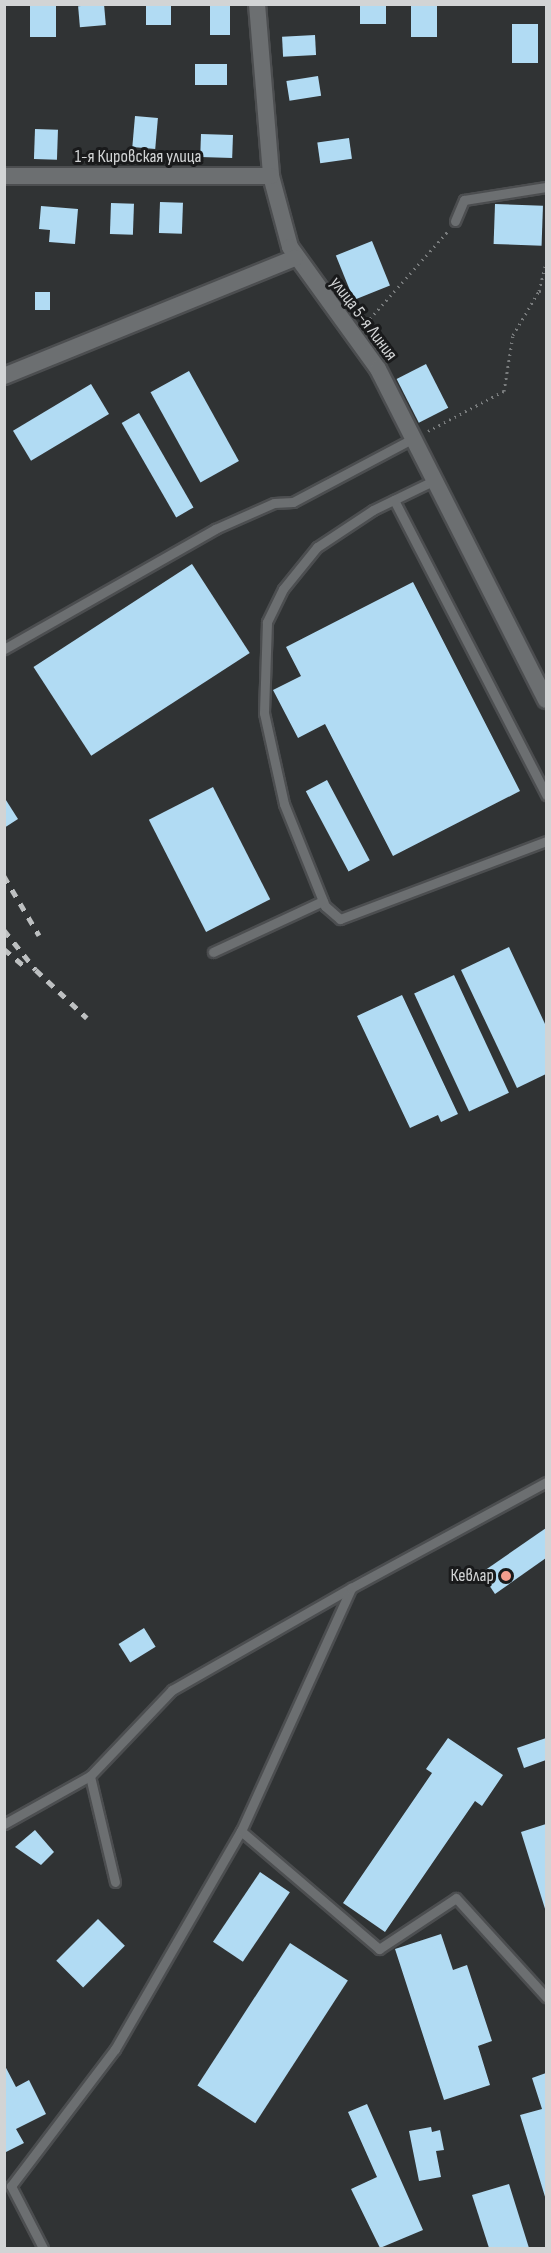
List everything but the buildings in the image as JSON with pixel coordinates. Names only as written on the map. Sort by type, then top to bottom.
[{"type":"street","name":"улица 5-я Линия","points":[[257,4],[271,176],[295,258],[356,336],[414,438],[546,700]]},
{"type":"street","name":"1-я Кировская улица","points":[[4,176],[271,176]]},
{"type":"street","points":[[4,376],[295,258]]},
{"type":"lane","points":[[455,221],[464,200],[546,187]]},
{"type":"lane","points":[[4,649],[215,530],[274,503],[293,502],[414,438]]},
{"type":"lane","points":[[435,480],[394,500],[317,547],[283,589],[267,622],[264,713],[271,760],[323,901],[331,912],[348,918],[546,841]]},
{"type":"lane","points":[[394,500],[546,795]]},
{"type":"lane","points":[[213,952],[323,901]]},
{"type":"lane","points":[[4,1824],[90,1776],[172,1690],[351,1588],[546,1482]]},
{"type":"lane","points":[[43,2248],[11,2186],[115,2049],[241,1831],[351,1588]]},
{"type":"lane","points":[[90,1776],[115,1882]]},
{"type":"lane","points":[[241,1831],[379,1949],[456,1898],[546,1997]]},
{"type":"path","points":[[356,336],[455,221]]},
{"type":"path","points":[[414,438],[504,391],[513,335],[539,291],[546,262]]},
{"type":"path","points":[[539,291],[546,290]]},
{"type":"railway","points":[[4,876],[39,935]]},
{"type":"railway","points":[[4,930],[36,970],[87,1018]]},
{"type":"railway","points":[[4,949],[27,968]]},
{"type":"place","name":"Кевлар","points":[[506,1576]]}]
